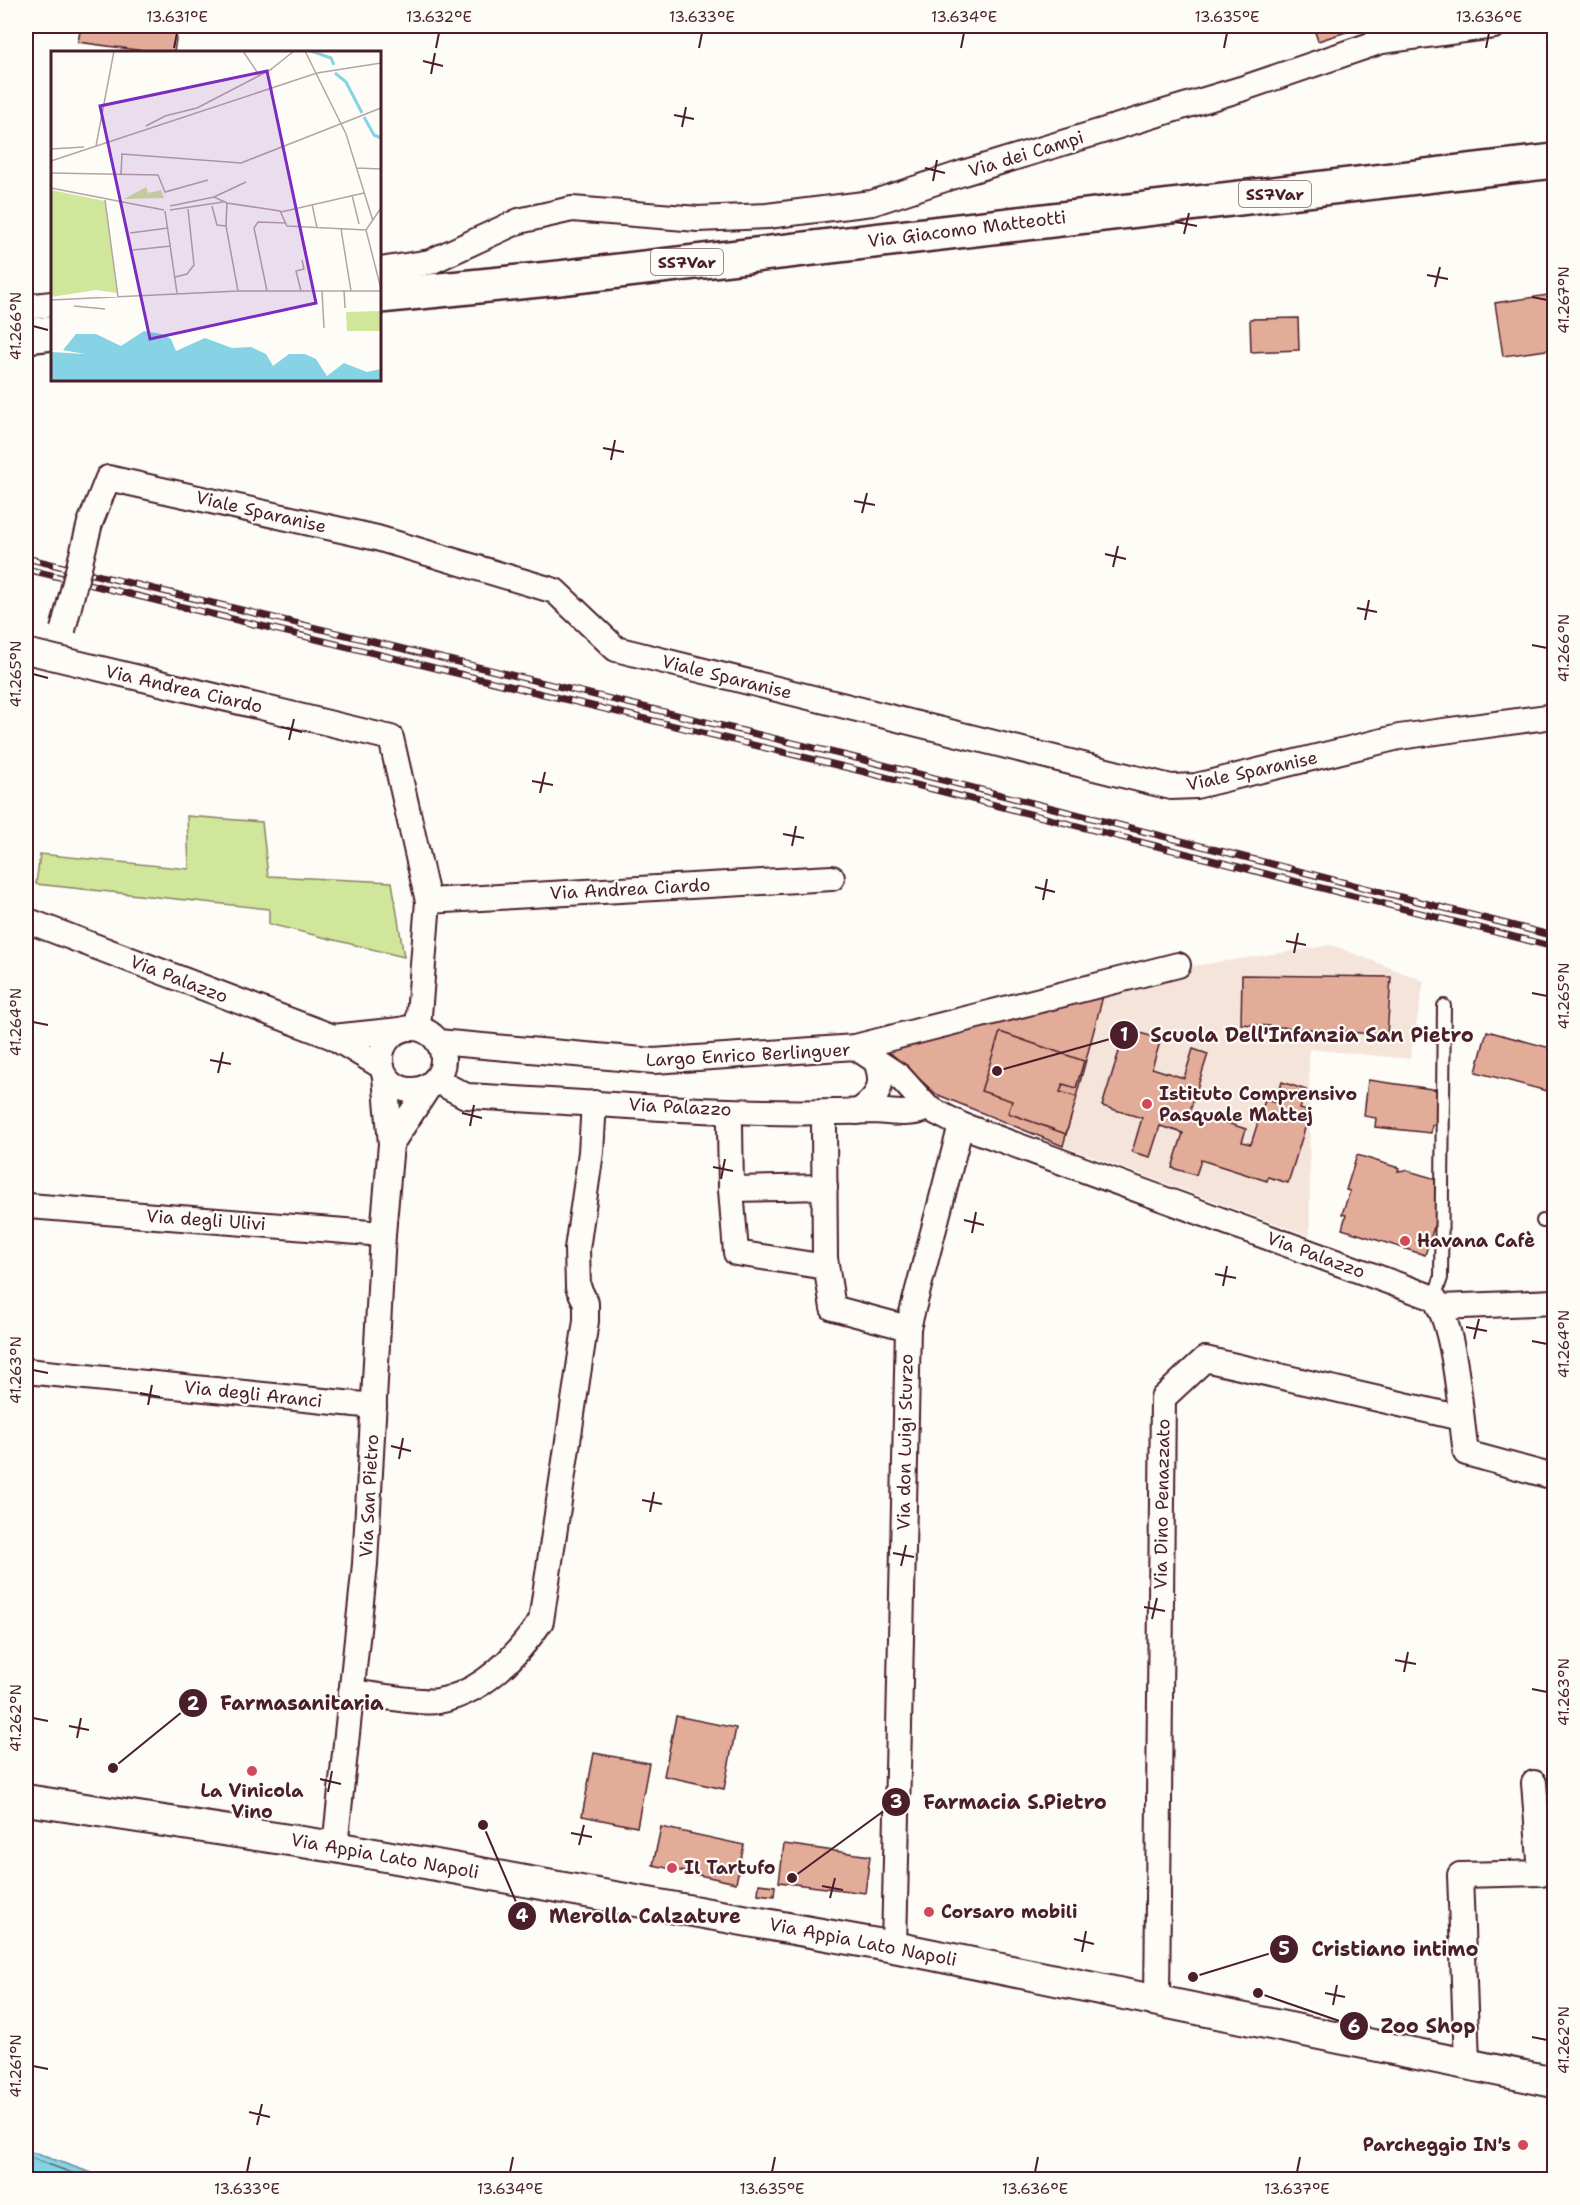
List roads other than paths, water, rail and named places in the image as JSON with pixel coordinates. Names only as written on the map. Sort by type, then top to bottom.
[{"type":"main road","name":"Via Giacomo Matteotti","points":[[381,296],[559,278],[1554,161]]},
{"type":"main road","points":[[26,336],[51,333]]},
{"type":"street","name":"Via dei Campi","points":[[381,270],[430,262],[519,221],[572,209],[698,219],[767,216],[872,203],[963,173],[1241,89],[1382,42],[1494,26]]},
{"type":"street","points":[[26,307],[51,304]]},
{"type":"street","name":"Viale Sparanise","points":[[55,658],[90,523],[108,478],[377,538],[555,591],[616,649],[1171,787],[1196,786],[1399,737],[1554,716]]},
{"type":"street","name":"Via Andrea Ciardo","points":[[26,651],[391,738],[428,901],[409,1029]]},
{"type":"street","name":"Via Andrea Ciardo","points":[[428,901],[832,878]]},
{"type":"street","name":"Via Palazzo","points":[[26,920],[333,1037],[383,1071]]},
{"type":"street","points":[[857,1112],[870,1103],[880,1088],[880,1072],[865,1053],[1178,965]]},
{"type":"street","points":[[409,1029],[426,1031],[438,1042],[443,1057],[442,1070],[433,1083],[421,1090],[406,1090],[393,1084],[383,1071],[382,1047],[387,1039],[409,1029]]},
{"type":"street","name":"Via Palazzo","points":[[333,1037],[409,1029]]},
{"type":"street","name":"Largo Enrico Berlinguer","points":[[438,1042],[654,1061],[865,1053],[899,1076],[928,1108]]},
{"type":"street","name":"Via San Pietro","points":[[335,1847],[365,1564],[383,1234],[391,1144],[383,1071]]},
{"type":"street","name":"Via Palazzo","points":[[433,1083],[466,1096],[594,1103],[801,1113],[908,1114],[918,1113],[928,1108],[961,1125],[1437,1302]]},
{"type":"street","name":"Via San Pietro","points":[[391,1144],[433,1083]]},
{"type":"street","points":[[351,1692],[437,1701],[467,1691],[506,1663],[525,1645],[541,1621],[586,1321],[586,1303],[578,1287],[577,1249],[591,1152],[594,1103]]},
{"type":"street","name":"Via don Luigi Sturzo","points":[[894,1947],[908,1328],[961,1125]]},
{"type":"street","points":[[730,1126],[731,1190],[736,1253],[826,1266]]},
{"type":"street","points":[[824,1126],[826,1266],[833,1308],[908,1328]]},
{"type":"street","points":[[731,1190],[825,1187]]},
{"type":"street","name":"Via degli Ulivi","points":[[29,1206],[383,1234]]},
{"type":"street","points":[[1554,1302],[1437,1302],[1451,1351],[1466,1453],[1554,1477]]},
{"type":"street","name":"Via Dino Penazzato","points":[[1157,2000],[1163,1398],[1206,1359],[1461,1418]]},
{"type":"street","name":"Via degli Aranci","points":[[26,1371],[374,1406]]},
{"type":"street","points":[[1467,2062],[1460,1875],[1541,1873],[1534,1783]]},
{"type":"street","name":"Via Appia Lato Napoli","points":[[26,1800],[335,1847],[894,1947],[1467,2062],[1554,2082]]},
{"type":"lane","points":[[1437,1302],[1441,1278],[1444,1006]]},
{"type":"water","points":[[26,2150],[109,2179],[26,2179]]},
{"type":"railway","points":[[26,558],[864,760],[1554,936]]},
{"type":"railway","points":[[26,569],[861,771],[1554,947]]},
{"type":"place","name":"Scuola Dell'Infanzia San Pietro","points":[[997,1071]]},
{"type":"place","name":"Istituto Comprensivo Pasquale Mattej","points":[[1147,1104]]},
{"type":"place","name":"Havana Cafè","points":[[1405,1241]]},
{"type":"place","name":"Farmasanitaria","points":[[113,1768]]},
{"type":"place","name":"La Vinicola Vino","points":[[252,1771]]},
{"type":"place","name":"Merolla Calzature","points":[[483,1825]]},
{"type":"place","name":"Il Tartufo","points":[[672,1868]]},
{"type":"place","name":"Farmacia S.Pietro","points":[[792,1878]]},
{"type":"place","name":"Corsaro mobili","points":[[929,1912]]},
{"type":"place","name":"Cristiano intimo","points":[[1193,1977]]},
{"type":"place","name":"Zoo Shop","points":[[1258,1993]]},
{"type":"place","name":"Parcheggio IN's","points":[[1523,2145]]}]
